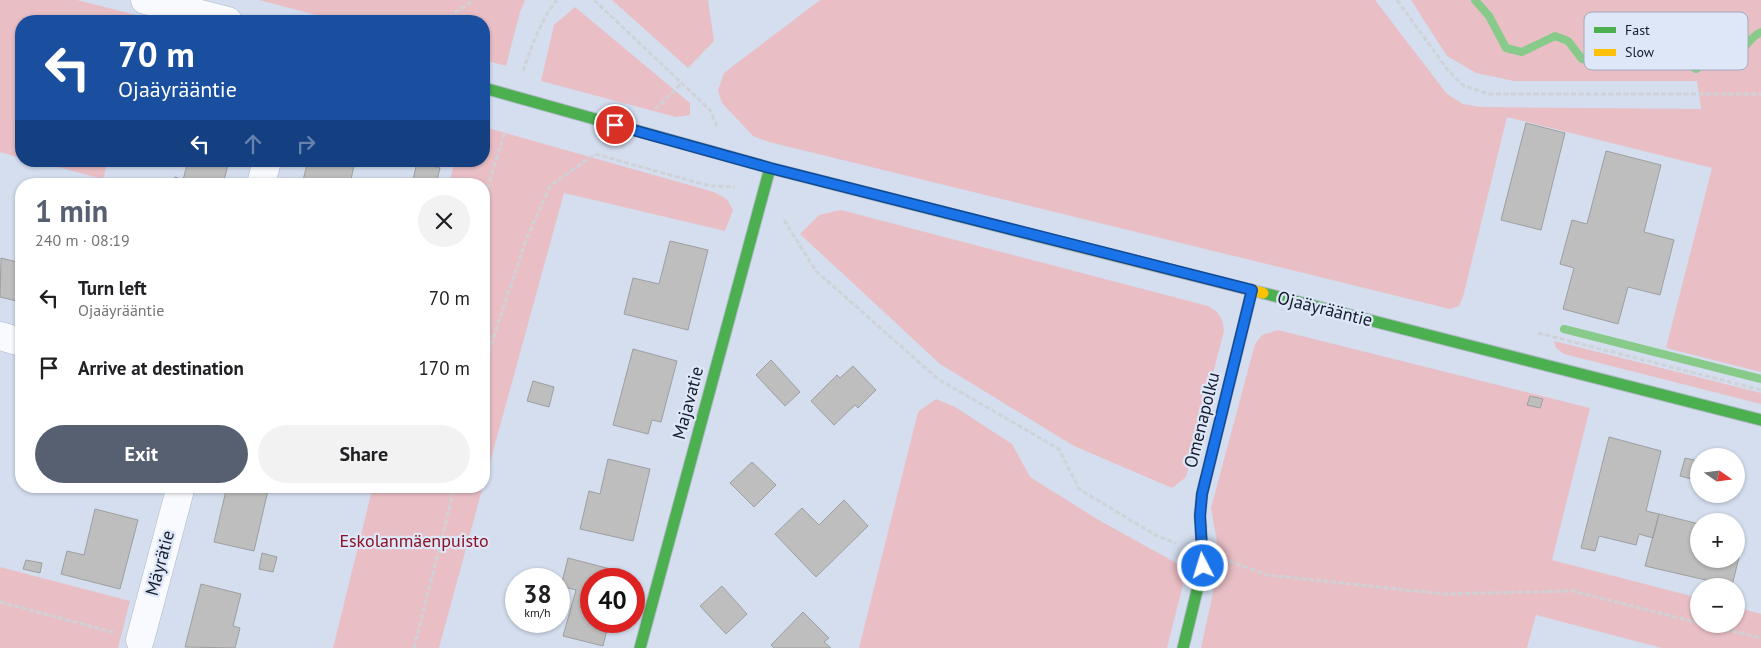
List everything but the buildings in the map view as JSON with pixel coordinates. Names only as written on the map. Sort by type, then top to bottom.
[{"type":"street","points":[[145,0],[204,15]]},
{"type":"street","name":"Ojaäyrääntie","points":[[490,90],[770,168],[1761,420]]},
{"type":"street","name":"Majavatie","points":[[640,648],[770,168]]},
{"type":"street","name":"Omenapolku","points":[[1183,648],[1203,566],[1200,516],[1202,494],[1252,290]]},
{"type":"street","points":[[0,336],[15,340]]},
{"type":"street","name":"Mäyrätie","points":[[140,640],[178,493]]},
{"type":"path","points":[[451,15],[474,0]]},
{"type":"path","points":[[521,79],[534,41],[556,0]]},
{"type":"path","points":[[594,0],[710,110],[717,126],[714,152]]},
{"type":"path","points":[[1397,0],[1447,69],[1464,86],[1489,94],[1761,94]]},
{"type":"path","points":[[490,180],[505,131]]},
{"type":"path","points":[[490,348],[526,240],[550,186],[595,154],[710,186],[764,189]]},
{"type":"path","points":[[1538,333],[1761,390]]},
{"type":"path","points":[[414,648],[453,493]]},
{"type":"path","points":[[0,602],[140,640]]},
{"type":"path","points":[[1741,633],[1761,638]]},
{"type":"green space","points":[[0,0],[77,0],[136,15],[15,15],[15,156],[0,152]]},
{"type":"green space","points":[[259,0],[525,0],[506,66],[490,62],[490,15],[316,15]]},
{"type":"green space","points":[[612,0],[708,0],[714,41],[688,68]]},
{"type":"green space","points":[[820,0],[1375,0],[1447,94],[1463,104],[1481,107],[1701,109],[1697,81],[1514,81],[1476,73],[1447,56],[1411,0],[1761,0],[1761,372],[1666,348],[1712,168],[1507,117],[1463,297],[1459,306],[1450,309],[769,142],[753,136],[722,103],[718,90],[724,73]]},
{"type":"green space","points":[[575,7],[690,103],[690,115],[676,117],[541,81],[554,25]]},
{"type":"green space","name":"Eskolanmäenpuisto","points":[[490,129],[714,192],[727,199],[733,210],[725,231],[564,193],[490,462],[490,178],[451,178],[453,167],[490,167]]},
{"type":"green space","points":[[58,167],[106,167],[103,178]]},
{"type":"green space","points":[[841,210],[1208,306],[1215,311],[1223,322],[1224,331],[1186,477],[1172,488],[1074,446],[940,364],[800,234],[819,215]]},
{"type":"green space","points":[[1278,330],[1590,408],[1552,560],[1690,596],[1690,633],[1745,633],[1745,610],[1761,614],[1761,648],[1662,648],[1536,615],[1527,648],[1201,648],[1218,570],[1217,542],[1211,508],[1255,344],[1262,335]]},
{"type":"green space","points":[[1554,341],[1761,393],[1761,404],[1564,354],[1556,348]]},
{"type":"green space","points":[[936,399],[955,407],[1012,444],[1030,477],[1097,519],[1187,569],[1167,648],[859,648],[918,412]]},
{"type":"green space","name":"Eskolanmäenpuisto","points":[[371,493],[481,493],[439,648],[333,648]]},
{"type":"green space","points":[[0,567],[130,601],[118,648],[0,648]]},
{"type":"waterway","points":[[1475,0],[1489,16],[1506,48],[1522,52],[1555,36],[1568,41],[1584,60]]},
{"type":"waterway","points":[[1748,43],[1761,32]]},
{"type":"waterway","points":[[1564,329],[1761,379]]},
{"type":"traffic: fast","points":[[490,90],[770,168],[1068,244]]},
{"type":"traffic: fast","points":[[640,648],[770,168]]},
{"type":"traffic: fast","points":[[1183,648],[1203,566],[1200,515],[1202,494],[1252,290]]},
{"type":"traffic: fast","points":[[1263,293],[1761,420]]},
{"type":"traffic: slow","points":[[1068,244],[1263,293]]},
{"type":"route","points":[[615,125],[770,168],[1252,290],[1202,494],[1200,516],[1203,566]]}]
